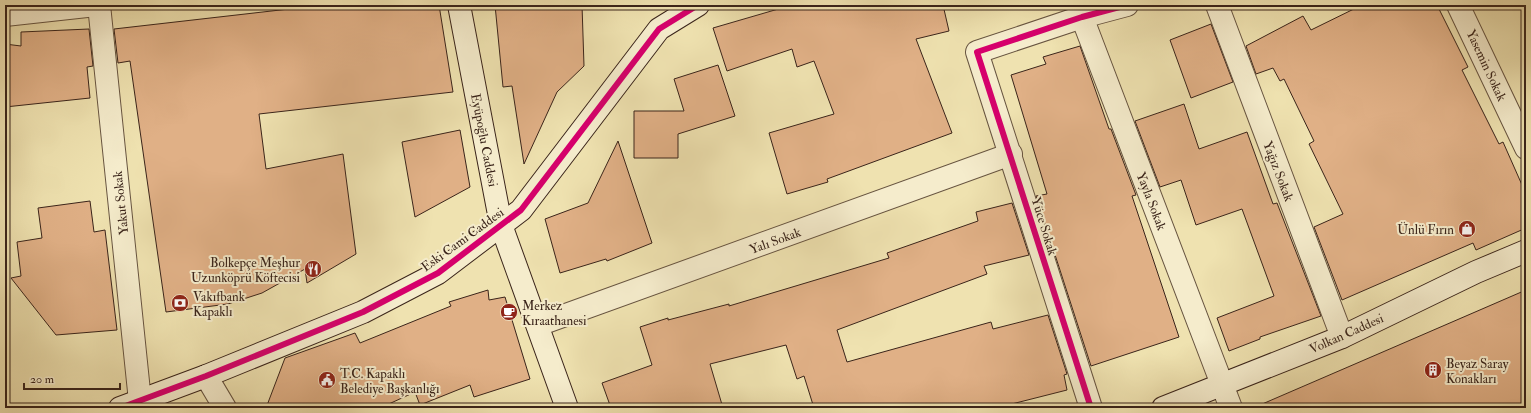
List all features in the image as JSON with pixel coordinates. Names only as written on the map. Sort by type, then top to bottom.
[{"type":"street","points":[[5,15],[98,5]]},
{"type":"street","name":"Yakut Sokak","points":[[98,5],[130,405]]},
{"type":"street","name":"Eyüpoğlu Caddesi","points":[[459,5],[500,225],[567,408]]},
{"type":"street","name":"Eski Cami Caddesi","points":[[130,405],[206,376],[370,308],[438,273],[521,210],[659,29],[698,5]]},
{"type":"street","points":[[1082,17],[1127,5]]},
{"type":"street","name":"Yağız Sokak","points":[[1217,5],[1342,337]]},
{"type":"street","name":"Yasemin Sokak","points":[[1458,5],[1526,148]]},
{"type":"street","name":"Yüce Sokak","points":[[1082,17],[977,52],[1011,154],[1091,408]]},
{"type":"street","name":"Yayla Sokak","points":[[1082,17],[1231,408]]},
{"type":"street","name":"Yalı Sokak","points":[[538,326],[1011,154]]},
{"type":"street","name":"Volkan Caddesi","points":[[1163,408],[1222,386],[1342,337],[1476,272],[1526,251]]},
{"type":"street","points":[[206,376],[225,408]]},
{"type":"building","points":[[324,5],[439,5],[453,92],[259,114],[266,169],[343,154],[356,254],[307,283],[305,269],[262,293],[228,304],[166,312],[130,61],[118,63],[114,29]]},
{"type":"building","points":[[495,5],[582,5],[584,66],[557,92],[524,164],[512,86],[503,87]]},
{"type":"building","points":[[792,5],[943,5],[949,31],[916,39],[952,133],[827,179],[828,182],[787,194],[769,133],[834,114],[814,61],[797,67],[792,49],[727,71],[713,28]]},
{"type":"building","points":[[1362,5],[1437,5],[1468,67],[1462,70],[1499,144],[1503,142],[1526,194],[1526,228],[1476,250],[1473,243],[1342,300],[1314,227],[1343,214],[1309,144],[1314,141],[1284,79],[1280,81],[1273,68],[1256,74],[1246,46],[1303,16],[1311,30]]},
{"type":"building","points":[[1211,24],[1233,82],[1191,98],[1170,40]]},
{"type":"building","points":[[89,29],[93,66],[87,67],[90,98],[5,107],[5,44],[21,46],[21,32]]},
{"type":"building","points":[[1080,46],[1109,129],[1111,129],[1136,195],[1132,196],[1179,337],[1091,366],[1036,196],[1047,194],[1011,75],[1046,64],[1043,57]]},
{"type":"building","points":[[718,65],[735,116],[678,134],[678,158],[634,158],[634,111],[684,111],[674,79]]},
{"type":"building","points":[[1184,104],[1199,149],[1247,132],[1273,204],[1277,203],[1321,316],[1260,337],[1260,339],[1229,351],[1217,318],[1274,296],[1242,209],[1196,225],[1181,180],[1160,187],[1135,121]]},
{"type":"building","points":[[460,130],[470,187],[415,217],[402,142]]},
{"type":"building","points":[[618,141],[652,243],[607,261],[606,259],[560,273],[545,219],[588,203]]},
{"type":"building","points":[[90,201],[94,232],[105,230],[117,330],[56,335],[11,278],[21,276],[17,242],[42,238],[38,208]]},
{"type":"building","points":[[1012,203],[1029,255],[984,266],[987,274],[837,330],[847,362],[991,322],[993,329],[1048,315],[1067,374],[1064,375],[1067,390],[996,408],[814,408],[804,376],[797,379],[786,345],[710,364],[723,408],[611,408],[602,383],[652,365],[640,327],[668,318],[668,320],[729,304],[729,306],[889,258],[887,253],[978,221],[976,212]]},
{"type":"building","points":[[488,290],[489,300],[505,297],[530,379],[474,397],[470,385],[420,405],[415,392],[380,408],[266,408],[285,358],[355,333],[360,343],[451,306],[449,302]]},
{"type":"building","name":"Beyaz Saray Konakları","points":[[1526,290],[1526,408],[1253,408],[1392,348]]},
{"type":"cycle path","points":[[120,408],[206,376],[363,312],[438,273],[521,210],[659,29],[698,5]]},
{"type":"cycle path","points":[[1091,408],[977,52],[1082,17],[1127,5]]},
{"type":"place","name":"Ünlü Fırın","points":[[1467,229]]},
{"type":"place","name":"Bolkepçe Meşhur Uzunköprü Köftecisi","points":[[313,269]]},
{"type":"place","name":"Vakıfbank Kapaklı","points":[[180,303]]},
{"type":"place","name":"Merkez Kıraathanesi","points":[[509,312]]},
{"type":"place","name":"Beyaz Saray Konakları","points":[[1433,370]]},
{"type":"place","name":"T.C. Kapaklı Belediye Başkanlığı","points":[[327,380]]}]
